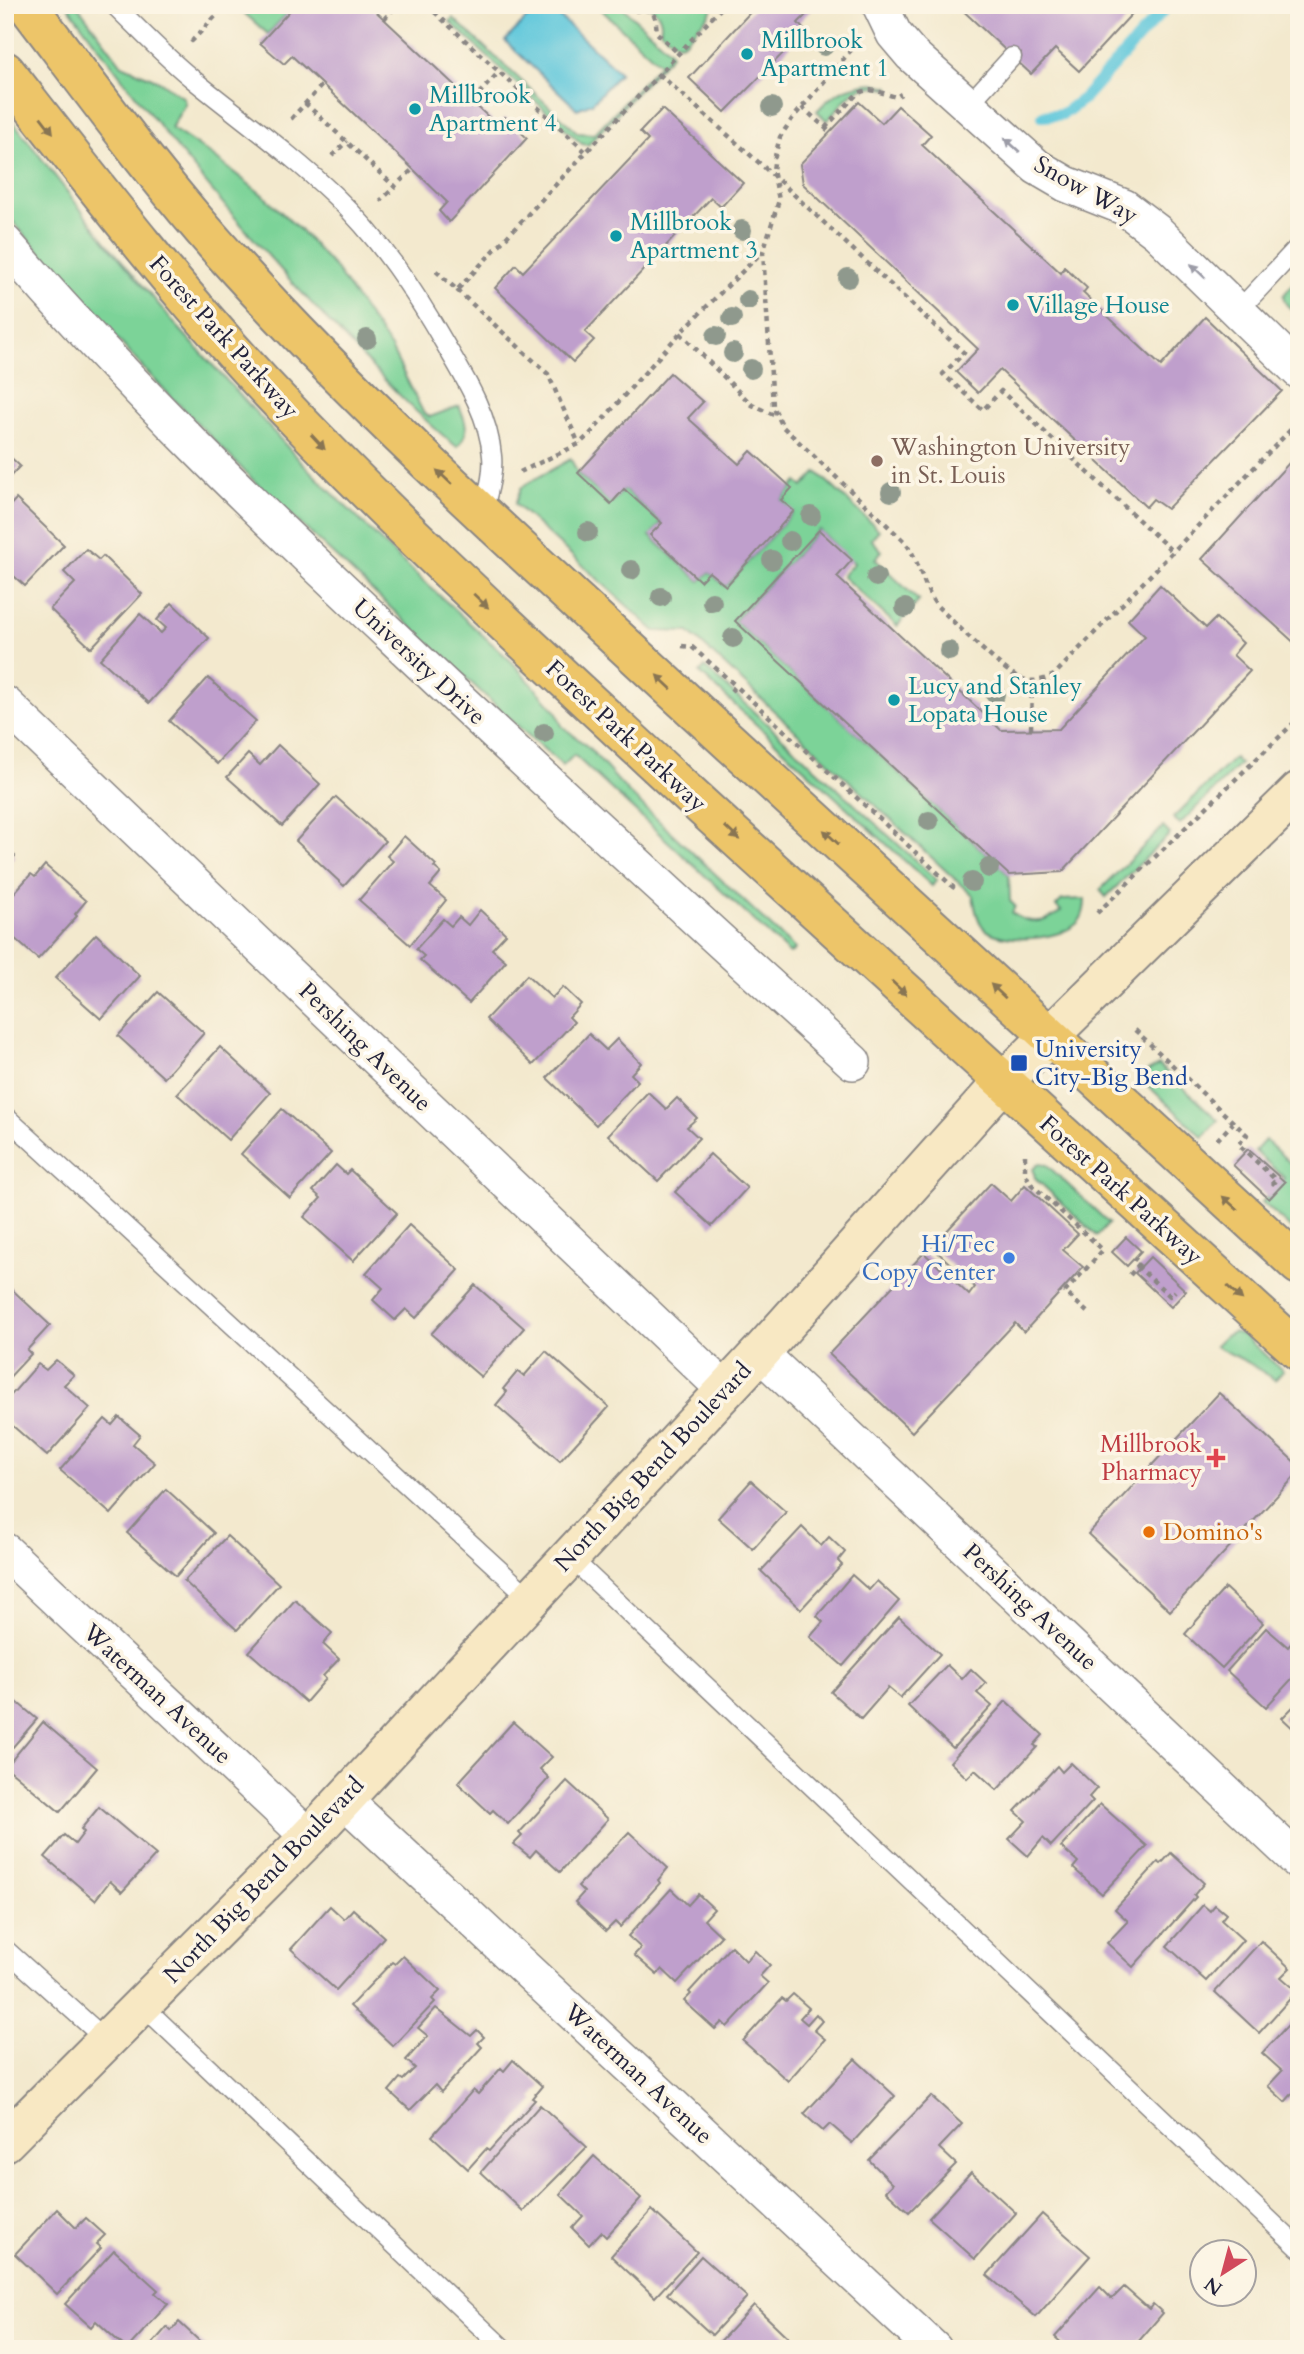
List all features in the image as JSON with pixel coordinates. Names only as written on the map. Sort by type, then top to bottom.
[{"type":"main road","points":[[27,5],[146,159],[232,263],[322,357],[486,499],[1049,1037],[1299,1265]]},
{"type":"main road","name":"Forest Park Parkway","points":[[5,71],[137,239],[258,379],[368,494],[1002,1083],[1299,1351]]},
{"type":"main road","name":"North Big Bend Boulevard","points":[[5,2142],[309,1837],[760,1353],[1002,1083],[1299,791]]},
{"type":"street","name":"Snow Way","points":[[880,5],[894,34],[927,69],[1037,167],[1066,184],[1124,207],[1157,232],[1299,371]]},
{"type":"street","name":"University Drive","points":[[5,243],[135,387],[281,532],[584,818],[853,1062]]},
{"type":"street","name":"Pershing Avenue","points":[[5,704],[725,1390]]},
{"type":"street","name":"Pershing Avenue","points":[[760,1353],[1299,1863]]},
{"type":"street","name":"Waterman Avenue","points":[[5,1551],[309,1837]]},
{"type":"street","name":"Waterman Avenue","points":[[343,1799],[934,2349]]},
{"type":"lane","points":[[114,5],[195,81],[300,164],[335,196],[388,257],[420,302],[472,394],[487,429],[493,457],[486,499]]},
{"type":"lane","points":[[968,105],[1012,57]]},
{"type":"lane","points":[[1238,311],[1299,246]]},
{"type":"lane","points":[[5,1116],[530,1598]]},
{"type":"lane","points":[[570,1557],[1299,2248]]},
{"type":"lane","points":[[5,1949],[106,2040]]},
{"type":"lane","points":[[142,2004],[504,2349]]},
{"type":"path","points":[[192,41],[226,5]]},
{"type":"path","points":[[384,19],[397,5]]},
{"type":"path","points":[[427,5],[587,153]]},
{"type":"path","points":[[627,5],[634,10],[646,9],[653,13],[657,21],[657,33],[678,53]]},
{"type":"path","points":[[457,290],[724,5]]},
{"type":"path","points":[[183,32],[202,50]]},
{"type":"path","points":[[859,42],[802,107],[780,137],[775,156],[774,176],[779,200],[763,252],[773,406],[783,427],[905,542],[917,559],[930,596],[937,606],[1013,675],[1032,682],[1054,675],[1299,421]]},
{"type":"path","points":[[825,128],[864,90],[872,89],[896,97],[927,69]]},
{"type":"path","points":[[472,101],[499,72]]},
{"type":"path","points":[[659,74],[964,352],[943,374],[983,410],[1001,391],[1174,553]]},
{"type":"path","points":[[291,119],[323,84]]},
{"type":"path","points":[[305,103],[394,188]]},
{"type":"path","points":[[802,107],[830,132]]},
{"type":"path","points":[[281,111],[301,127]]},
{"type":"path","points":[[328,148],[341,161]]},
{"type":"path","points":[[380,201],[412,169]]},
{"type":"path","points":[[372,192],[388,211]]},
{"type":"path","points":[[486,499],[579,444],[680,333],[763,252]]},
{"type":"path","points":[[430,266],[548,374],[579,444]]},
{"type":"path","points":[[680,333],[752,405],[777,417]]},
{"type":"path","points":[[710,663],[942,877]]},
{"type":"path","points":[[1031,729],[1032,682]]},
{"type":"path","points":[[731,692],[736,686]]},
{"type":"path","points":[[1097,913],[1299,718]]},
{"type":"path","points":[[1135,1030],[1247,1135],[1238,1144],[1247,1154]]},
{"type":"path","points":[[1210,1149],[1233,1123]]},
{"type":"path","points":[[1025,1151],[1025,1173],[1031,1184],[1103,1250],[1065,1292],[1087,1312]]},
{"type":"path","points":[[1130,1275],[1140,1263],[1134,1258]]},
{"type":"path","points":[[1137,1266],[1149,1278]]},
{"type":"green space","points":[[67,5],[77,5],[122,65],[159,81],[184,98],[185,104],[171,128],[213,156],[264,196],[335,268],[391,348],[424,414],[430,417],[459,406],[466,432],[457,447],[394,390],[264,251],[130,89]]},
{"type":"green space","points":[[235,5],[295,5],[268,34]]},
{"type":"green space","points":[[596,5],[620,5],[669,50],[671,55],[588,145],[582,144],[450,22],[453,18],[578,133],[594,134],[660,64]]},
{"type":"green space","points":[[644,5],[714,5],[709,15],[683,43],[677,44],[660,30],[661,21],[658,14]]},
{"type":"green space","points":[[873,83],[889,89],[860,89],[847,98],[827,121],[817,111],[842,91]]},
{"type":"green space","points":[[5,111],[106,242],[176,325],[302,463],[392,552],[512,662],[556,711],[562,726],[588,747],[628,792],[795,949],[790,954],[574,755],[563,766],[521,729],[252,479],[144,369],[5,213]]},
{"type":"green space","points":[[1299,276],[1299,317],[1286,304],[1283,296]]},
{"type":"green space","points":[[571,459],[578,474],[611,503],[624,489],[662,523],[650,536],[700,581],[709,572],[726,586],[793,512],[781,500],[797,482],[803,487],[817,472],[879,530],[871,539],[882,551],[875,559],[919,601],[897,626],[842,576],[854,563],[819,530],[735,621],[1009,875],[1010,901],[1015,906],[1012,913],[1025,920],[1043,921],[1061,911],[1056,906],[1062,900],[1085,899],[1080,920],[1073,927],[1048,936],[1017,938],[991,933],[983,927],[977,916],[973,896],[689,632],[655,631],[515,504],[521,488]]},
{"type":"green space","points":[[705,667],[937,880],[932,886],[700,673]]},
{"type":"green space","points":[[1234,758],[1240,764],[1180,824],[1173,818]]},
{"type":"green space","points":[[1163,827],[1170,834],[1106,897],[1100,890]]},
{"type":"green space","points":[[1159,1065],[1218,1120],[1203,1137],[1145,1083],[1148,1071]]},
{"type":"green space","points":[[1265,1140],[1299,1171],[1299,1236],[1262,1202],[1267,1197],[1269,1199],[1284,1178],[1255,1151]]},
{"type":"green space","points":[[1038,1164],[1047,1165],[1109,1223],[1097,1236],[1035,1178],[1033,1169]]},
{"type":"green space","points":[[1233,1332],[1243,1335],[1283,1371],[1275,1380],[1215,1346]]},
{"type":"water","points":[[539,5],[547,5],[620,73],[592,103],[577,109],[505,41]]},
{"type":"building","name":"Millbrook Apartment 4","points":[[295,5],[369,5],[498,126],[505,117],[527,138],[449,222],[439,211],[447,202],[413,169],[292,56],[284,64],[260,43]]},
{"type":"building","name":"Millbrook Apartment 1","points":[[757,5],[816,5],[798,23],[805,31],[725,112],[689,78]]},
{"type":"building","points":[[957,5],[1140,5],[1079,71],[1055,49],[1031,74]]},
{"type":"building","name":"Village House","points":[[859,102],[882,123],[898,106],[931,135],[922,145],[1061,273],[1064,267],[1087,288],[1083,293],[1161,366],[1205,317],[1282,391],[1167,509],[1153,499],[1146,507],[1000,370],[978,393],[956,372],[978,349],[803,184],[800,164]]},
{"type":"building","name":"Millbrook Apartment 3","points":[[662,109],[743,183],[721,207],[711,198],[585,332],[594,340],[573,362],[495,288],[516,265],[523,272],[648,140],[640,132]]},
{"type":"building","points":[[670,373],[703,402],[688,418],[739,464],[751,451],[792,488],[781,500],[794,511],[726,586],[709,572],[700,581],[650,535],[662,523],[624,489],[611,504],[578,473]]},
{"type":"building","points":[[5,452],[20,466],[5,482]]},
{"type":"building","points":[[1299,452],[1299,647],[1202,559]]},
{"type":"building","points":[[16,499],[64,545],[25,586],[5,568],[5,511]]},
{"type":"building","name":"Lucy and Stanley Lopata House","points":[[819,530],[852,560],[837,577],[1001,730],[1059,729],[1145,636],[1128,620],[1160,585],[1206,628],[1216,618],[1243,643],[1233,655],[1250,671],[1062,872],[1009,875],[735,621]]},
{"type":"building","points":[[86,549],[99,560],[103,556],[142,594],[91,648],[50,609],[75,583],[64,572]]},
{"type":"building","points":[[172,603],[209,638],[149,703],[100,659],[140,614],[161,633],[166,628],[157,620]]},
{"type":"building","points":[[208,678],[256,721],[217,764],[169,721]]},
{"type":"building","points":[[278,745],[320,784],[282,826],[227,777],[248,754],[260,765]]},
{"type":"building","points":[[336,797],[385,841],[344,886],[296,841]]},
{"type":"building","points":[[404,836],[436,865],[434,867],[441,873],[430,886],[446,900],[410,945],[359,900],[393,861],[387,856]]},
{"type":"building","points":[[5,847],[15,856],[5,867]]},
{"type":"building","points":[[45,865],[86,901],[75,914],[77,916],[38,959],[5,930],[5,903],[31,874],[35,877]]},
{"type":"building","points":[[480,910],[506,934],[492,949],[506,961],[469,1003],[420,960],[424,956],[416,949],[443,919],[451,926],[459,917],[468,925]]},
{"type":"building","points":[[96,934],[140,976],[101,1019],[55,978]]},
{"type":"building","points":[[527,975],[552,998],[563,987],[581,1004],[569,1017],[574,1022],[533,1065],[486,1019]]},
{"type":"building","points":[[158,992],[204,1033],[164,1078],[118,1036]]},
{"type":"building","points":[[589,1034],[606,1050],[617,1039],[641,1063],[631,1074],[638,1081],[596,1125],[547,1078]]},
{"type":"building","points":[[220,1047],[270,1093],[228,1140],[177,1094]]},
{"type":"building","points":[[648,1092],[666,1109],[677,1098],[697,1118],[687,1127],[699,1138],[658,1181],[608,1135]]},
{"type":"building","points":[[282,1109],[331,1153],[290,1198],[241,1154]]},
{"type":"building","points":[[1248,1149],[1285,1182],[1269,1199],[1233,1165]]},
{"type":"building","points":[[710,1154],[747,1188],[712,1226],[675,1192]]},
{"type":"building","points":[[336,1165],[346,1174],[350,1170],[397,1213],[353,1261],[304,1217],[321,1198],[313,1191]]},
{"type":"building","points":[[991,1183],[1011,1201],[1025,1185],[1078,1234],[1063,1250],[1083,1267],[1024,1332],[1015,1323],[912,1432],[829,1354],[924,1253],[969,1295],[975,1287],[932,1247]]},
{"type":"building","points":[[409,1225],[459,1270],[416,1318],[406,1309],[395,1320],[373,1300],[383,1288],[366,1273]]},
{"type":"building","points":[[1126,1237],[1141,1251],[1127,1266],[1112,1252]]},
{"type":"building","points":[[1150,1257],[1186,1291],[1171,1307],[1135,1273]]},
{"type":"building","points":[[5,1283],[50,1325],[27,1350],[31,1354],[5,1382]]},
{"type":"building","points":[[475,1285],[524,1328],[481,1377],[431,1334]]},
{"type":"building","points":[[546,1351],[609,1407],[560,1461],[496,1405],[507,1392],[503,1389],[518,1371],[524,1376]]},
{"type":"building","points":[[56,1360],[74,1375],[64,1385],[90,1408],[47,1456],[5,1419],[5,1402],[38,1364],[46,1370]]},
{"type":"building","points":[[1219,1393],[1299,1466],[1299,1472],[1170,1611],[1088,1534]]},
{"type":"building","points":[[119,1417],[140,1435],[133,1444],[155,1463],[111,1514],[60,1470],[105,1419],[112,1425]]},
{"type":"building","points":[[751,1481],[786,1512],[753,1549],[718,1518]]},
{"type":"building","points":[[166,1489],[214,1533],[176,1576],[127,1533]]},
{"type":"building","points":[[802,1527],[821,1546],[829,1537],[845,1552],[838,1561],[842,1565],[801,1609],[761,1571]]},
{"type":"building","points":[[227,1536],[279,1584],[237,1630],[184,1581]]},
{"type":"building","points":[[852,1575],[869,1590],[877,1581],[899,1601],[843,1666],[810,1637],[823,1622],[817,1616]]},
{"type":"building","points":[[1225,1588],[1263,1623],[1222,1668],[1185,1634]]},
{"type":"building","points":[[295,1600],[332,1633],[323,1644],[339,1659],[323,1676],[326,1679],[306,1702],[249,1652]]},
{"type":"building","points":[[899,1617],[940,1654],[900,1698],[888,1688],[861,1719],[831,1692]]},
{"type":"building","points":[[1266,1628],[1288,1647],[1295,1639],[1299,1642],[1299,1671],[1266,1707],[1227,1671]]},
{"type":"building","points":[[947,1665],[962,1679],[971,1669],[986,1683],[977,1693],[992,1706],[953,1748],[908,1706]]},
{"type":"building","points":[[5,1692],[37,1719],[5,1756]]},
{"type":"building","points":[[1006,1701],[1043,1735],[1034,1745],[1037,1747],[997,1790],[975,1770],[967,1778],[950,1762]]},
{"type":"building","points":[[1299,1701],[1299,1734],[1282,1718]]},
{"type":"building","points":[[43,1722],[97,1768],[60,1812],[6,1767]]},
{"type":"building","points":[[513,1722],[552,1757],[540,1769],[549,1778],[508,1824],[493,1810],[490,1813],[458,1783]]},
{"type":"building","points":[[1071,1763],[1097,1788],[1089,1797],[1093,1801],[1051,1846],[1043,1838],[1028,1856],[1009,1839],[1026,1821],[1015,1811],[1057,1766],[1062,1772]]},
{"type":"building","points":[[567,1781],[608,1819],[560,1872],[536,1850],[530,1857],[514,1844],[522,1836],[519,1833]]},
{"type":"building","points":[[1100,1804],[1147,1846],[1102,1894],[1073,1868],[1078,1862],[1061,1847]]},
{"type":"building","points":[[99,1807],[156,1855],[122,1892],[110,1881],[95,1900],[45,1857],[64,1835],[75,1844],[84,1832],[81,1829]]},
{"type":"building","points":[[629,1832],[668,1868],[658,1880],[660,1883],[620,1927],[615,1922],[606,1931],[575,1902],[584,1892],[578,1886]]},
{"type":"building","points":[[1171,1853],[1204,1883],[1194,1895],[1196,1897],[1133,1967],[1107,1943],[1128,1921],[1115,1909],[1158,1862],[1161,1864]]},
{"type":"building","points":[[671,1889],[688,1905],[698,1894],[714,1909],[704,1920],[721,1936],[677,1983],[662,1969],[657,1975],[634,1955],[641,1948],[628,1936]]},
{"type":"building","points":[[1203,1905],[1210,1911],[1215,1905],[1226,1914],[1221,1920],[1243,1940],[1206,1981],[1167,1946]]},
{"type":"building","points":[[330,1906],[344,1919],[353,1909],[384,1937],[336,1990],[291,1949]]},
{"type":"building","points":[[1261,1941],[1290,1968],[1281,1977],[1297,1991],[1259,2033],[1215,1992]]},
{"type":"building","points":[[731,1946],[746,1961],[755,1951],[770,1965],[760,1976],[768,1983],[727,2027],[722,2022],[715,2029],[684,2001]]},
{"type":"building","points":[[403,1956],[440,1991],[432,1999],[435,2002],[393,2046],[350,2006],[392,1962],[395,1964]]},
{"type":"building","points":[[793,1994],[809,2008],[800,2018],[807,2024],[816,2014],[822,2021],[814,2030],[825,2039],[788,2081],[743,2041],[782,1998],[786,2001]]},
{"type":"building","points":[[436,2008],[471,2036],[477,2030],[484,2037],[478,2043],[482,2047],[441,2092],[435,2085],[410,2110],[389,2091],[400,2078],[403,2080],[415,2068],[406,2060],[428,2036],[418,2028]]},
{"type":"building","points":[[1299,2013],[1299,2086],[1285,2102],[1268,2086],[1282,2071],[1262,2053]]},
{"type":"building","points":[[855,2059],[895,2096],[852,2143],[830,2124],[823,2131],[804,2114]]},
{"type":"building","points":[[513,2060],[542,2086],[532,2098],[535,2100],[489,2151],[486,2149],[468,2169],[432,2136],[473,2090],[478,2094],[501,2068],[504,2071]]},
{"type":"building","points":[[931,2096],[962,2124],[939,2148],[956,2164],[909,2212],[886,2191],[893,2184],[869,2160]]},
{"type":"building","points":[[540,2105],[587,2147],[523,2211],[481,2172]]},
{"type":"building","points":[[594,2156],[641,2198],[606,2237],[601,2232],[589,2245],[572,2228],[583,2216],[560,2194]]},
{"type":"building","points":[[971,2172],[1016,2213],[975,2259],[929,2218]]},
{"type":"building","points":[[57,2209],[76,2228],[86,2218],[105,2235],[96,2244],[101,2248],[57,2294],[15,2254]]},
{"type":"building","points":[[652,2210],[697,2252],[655,2297],[611,2256]]},
{"type":"building","points":[[1042,2214],[1090,2256],[1036,2317],[987,2275]]},
{"type":"building","points":[[114,2250],[158,2290],[155,2293],[168,2304],[127,2349],[96,2321],[91,2327],[65,2304]]},
{"type":"building","points":[[701,2256],[747,2297],[712,2335],[667,2294]]},
{"type":"building","points":[[1100,2287],[1112,2299],[1124,2287],[1149,2309],[1153,2304],[1163,2313],[1132,2349],[1068,2349],[1055,2337]]},
{"type":"building","points":[[754,2305],[800,2349],[713,2349]]},
{"type":"building","points":[[179,2322],[208,2349],[148,2349],[167,2327],[171,2331]]},
{"type":"waterway","points":[[1043,116],[1063,114],[1084,98],[1168,5]]},
{"type":"place","name":"Millbrook Apartment 1","points":[[747,54]]},
{"type":"place","name":"Millbrook Apartment 4","points":[[415,109]]},
{"type":"place","name":"Millbrook Apartment 3","points":[[616,236]]},
{"type":"place","name":"Village House","points":[[1013,305]]},
{"type":"place","name":"Washington University in St. Louis","points":[[877,461]]},
{"type":"place","name":"Lucy and Stanley Lopata House","points":[[894,700]]},
{"type":"place","name":"University City-Big Bend","points":[[1019,1063]]},
{"type":"place","name":"Hi/Tec Copy Center","points":[[1009,1258]]},
{"type":"place","name":"Millbrook Pharmacy","points":[[1216,1458]]},
{"type":"place","name":"Domino's","points":[[1149,1532]]}]
